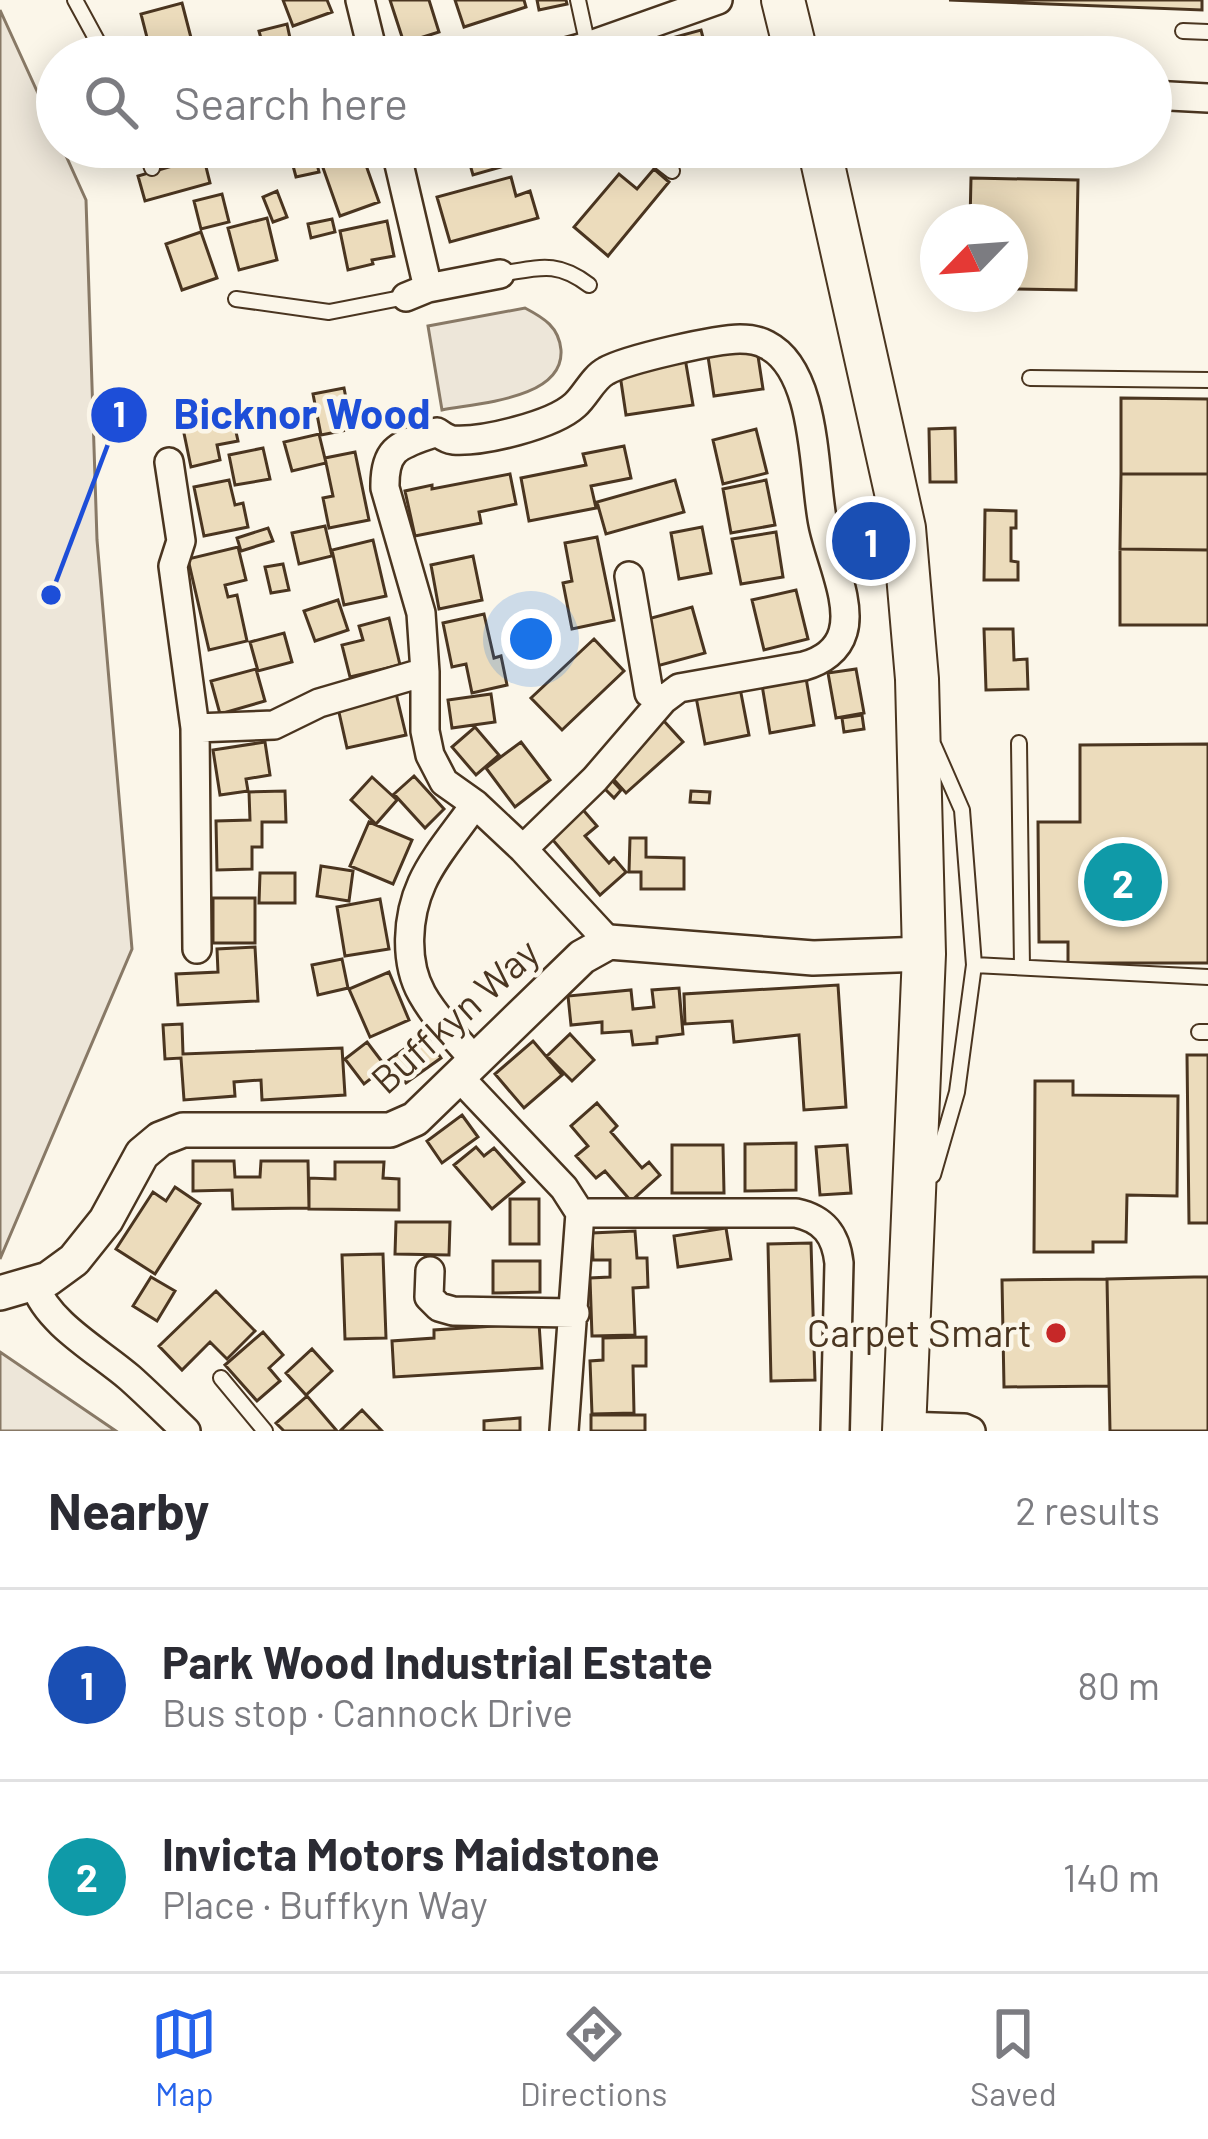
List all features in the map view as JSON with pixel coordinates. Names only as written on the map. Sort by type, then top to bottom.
[{"type":"main road","points":[[783,0],[792,36]]},
{"type":"main road","points":[[824,168],[904,528],[918,708],[924,954],[904,1428]]},
{"type":"street","points":[[361,0],[369,36]]},
{"type":"street","points":[[629,36],[718,0]]},
{"type":"street","points":[[1172,96],[1208,98]]},
{"type":"street","points":[[398,168],[417,292],[500,274]]},
{"type":"street","points":[[523,849],[679,688],[817,663],[838,646],[845,607],[820,507],[807,408],[784,358],[752,340],[736,338],[605,371],[562,414],[511,433],[449,440],[437,432],[391,452],[384,468],[385,488],[421,613],[424,731],[430,755],[444,782],[523,849],[608,941],[813,958],[924,954]]},
{"type":"street","points":[[169,462],[181,541],[173,566],[196,728],[196,949]]},
{"type":"street","points":[[629,576],[649,693],[663,700]]},
{"type":"street","points":[[196,728],[274,725],[320,703],[425,671]]},
{"type":"street","points":[[475,804],[422,881],[412,914],[410,952],[419,989],[467,1069],[580,1213],[564,1431]]},
{"type":"street","name":"Buffkyn Way","points":[[35,1285],[74,1260],[106,1220],[142,1154],[160,1139],[183,1130],[390,1130],[415,1119],[582,957],[608,941]]},
{"type":"street","points":[[580,1213],[796,1213],[813,1216],[826,1227],[837,1244],[839,1263],[835,1431]]},
{"type":"street","points":[[430,1271],[429,1297],[439,1307],[574,1313]]},
{"type":"street","points":[[0,1294],[35,1285],[51,1314],[186,1431]]},
{"type":"street","points":[[904,1428],[971,1431]]},
{"type":"lane","points":[[75,0],[95,36]]},
{"type":"lane","points":[[578,0],[586,36]]},
{"type":"lane","points":[[1183,31],[1208,32]]},
{"type":"lane","points":[[667,168],[671,171]]},
{"type":"lane","points":[[500,274],[551,266],[570,271],[589,285]]},
{"type":"lane","points":[[236,299],[329,312],[417,292]]},
{"type":"lane","points":[[1030,378],[1208,380]]},
{"type":"lane","points":[[910,1248],[957,1092],[974,964],[962,810],[918,708]]},
{"type":"lane","points":[[1019,743],[1022,967]]},
{"type":"lane","points":[[974,964],[1208,977]]},
{"type":"lane","points":[[221,1378],[265,1431]]},
{"type":"shaded area","points":[[0,10],[36,89],[36,168],[72,168],[86,200],[97,540],[132,949],[0,1259]]},
{"type":"shaded area","points":[[525,308],[549,324],[560,342],[558,366],[549,379],[516,396],[442,410],[428,326]]},
{"type":"shaded area","points":[[0,1352],[116,1431],[0,1431]]},
{"type":"building","points":[[283,0],[327,0],[332,12],[293,26]]},
{"type":"building","points":[[390,0],[429,0],[439,32],[402,36]]},
{"type":"building","points":[[455,0],[524,0],[526,7],[464,27]]},
{"type":"building","points":[[537,0],[566,0],[567,4],[539,10]]},
{"type":"building","points":[[949,0],[1202,0],[1202,10]]},
{"type":"building","points":[[182,3],[191,36],[147,36],[141,14]]},
{"type":"building","points":[[287,24],[290,36],[260,36],[259,31]]},
{"type":"building","points":[[166,168],[206,168],[210,183],[145,201],[138,176]]},
{"type":"building","points":[[294,168],[318,168],[319,172],[296,177]]},
{"type":"building","points":[[323,168],[367,168],[379,202],[340,216]]},
{"type":"building","points":[[471,168],[498,168],[473,175]]},
{"type":"building","points":[[654,169],[669,182],[608,256],[574,227],[619,174],[637,189]]},
{"type":"building","points":[[511,177],[516,196],[530,191],[538,218],[450,242],[437,197]]},
{"type":"building","points":[[971,178],[1078,180],[1076,290],[1028,289],[1028,204],[970,204]]},
{"type":"building","points":[[277,191],[287,217],[273,222],[263,197]]},
{"type":"building","points":[[222,194],[229,222],[201,229],[194,201]]},
{"type":"building","points":[[267,218],[277,260],[239,270],[228,228]]},
{"type":"building","points":[[332,219],[335,232],[311,238],[308,224]]},
{"type":"building","points":[[387,221],[394,256],[348,270],[340,231]]},
{"type":"building","points":[[201,232],[217,278],[182,290],[166,244]]},
{"type":"building","points":[[756,343],[763,389],[714,396],[707,350]]},
{"type":"building","points":[[685,358],[693,405],[626,415],[619,368]]},
{"type":"building","points":[[344,388],[352,429],[321,435],[313,394]]},
{"type":"building","points":[[1121,398],[1208,399],[1208,474],[1121,474]]},
{"type":"building","points":[[231,409],[238,441],[217,445],[220,460],[191,467],[181,419]]},
{"type":"building","points":[[955,428],[956,482],[930,482],[929,429]]},
{"type":"building","points":[[756,429],[767,473],[723,484],[713,440]]},
{"type":"building","points":[[319,434],[326,463],[292,471],[284,442]]},
{"type":"building","points":[[624,446],[631,478],[591,486],[596,508],[529,521],[521,478],[586,465],[583,454]]},
{"type":"building","points":[[263,448],[270,479],[235,485],[229,455]]},
{"type":"building","points":[[355,452],[369,520],[329,528],[323,498],[333,496],[325,458]]},
{"type":"building","points":[[510,474],[516,504],[479,512],[481,523],[415,536],[405,491]]},
{"type":"building","points":[[1121,474],[1208,474],[1208,550],[1120,549]]},
{"type":"building","points":[[229,480],[235,505],[243,503],[248,527],[204,536],[194,487]]},
{"type":"building","points":[[675,480],[684,512],[606,534],[597,502]]},
{"type":"building","points":[[766,480],[775,525],[731,533],[723,489]]},
{"type":"building","points":[[985,510],[1016,511],[1011,561],[1018,562],[1018,580],[984,580]]},
{"type":"building","points":[[325,526],[332,556],[299,564],[292,533]]},
{"type":"building","points":[[702,527],[711,573],[679,579],[671,533]]},
{"type":"building","points":[[268,528],[273,541],[241,551],[237,538]]},
{"type":"building","points":[[776,532],[783,577],[741,584],[732,539]]},
{"type":"building","points":[[597,537],[614,620],[572,629],[563,583],[572,581],[565,543]]},
{"type":"building","points":[[373,540],[386,596],[344,605],[332,550]]},
{"type":"building","points":[[238,547],[246,580],[225,585],[228,597],[237,595],[247,641],[209,650],[188,559]]},
{"type":"building","points":[[1120,549],[1208,550],[1208,625],[1120,625]]},
{"type":"building","points":[[473,556],[482,600],[439,609],[431,565]]},
{"type":"building","points":[[283,564],[289,590],[271,593],[265,567]]},
{"type":"building","points":[[796,590],[808,639],[764,650],[752,600]]},
{"type":"building","points":[[338,600],[348,630],[315,641],[304,611]]},
{"type":"building","points":[[692,607],[705,653],[657,666],[644,620]]},
{"type":"building","points":[[484,614],[494,658],[501,656],[507,685],[472,693],[466,664],[452,667],[443,623]]},
{"type":"building","points":[[389,618],[400,665],[350,677],[342,645],[363,640],[359,626]]},
{"type":"building","points":[[984,629],[1013,629],[1014,660],[1027,659],[1028,689],[986,690]]},
{"type":"building","points":[[284,633],[292,662],[258,671],[250,642]]},
{"type":"building","points":[[594,639],[624,671],[562,730],[531,698]]},
{"type":"building","points":[[256,669],[265,701],[220,714],[211,681]]},
{"type":"building","points":[[856,669],[864,713],[836,718],[828,673]]},
{"type":"building","points":[[806,678],[814,725],[770,733],[762,685]]},
{"type":"building","points":[[394,685],[406,735],[347,748],[336,699]]},
{"type":"building","points":[[740,688],[749,735],[705,744],[696,697]]},
{"type":"building","points":[[491,694],[495,722],[452,728],[448,700]]},
{"type":"building","points":[[862,715],[864,729],[844,732],[842,718]]},
{"type":"building","points":[[663,720],[683,742],[626,793],[606,771]]},
{"type":"building","points":[[475,727],[499,755],[476,775],[452,747]]},
{"type":"building","points":[[265,742],[270,775],[246,779],[248,791],[220,795],[213,750]]},
{"type":"building","points":[[521,742],[550,780],[515,807],[486,768]]},
{"type":"building","points":[[1208,744],[1208,963],[1068,963],[1068,942],[1039,942],[1038,822],[1080,822],[1080,745]]},
{"type":"building","points":[[414,776],[444,809],[425,828],[394,794]]},
{"type":"building","points":[[608,776],[621,790],[614,798],[600,784]]},
{"type":"building","points":[[372,777],[397,800],[376,824],[351,800]]},
{"type":"building","points":[[285,791],[286,822],[262,822],[262,847],[252,847],[252,869],[217,870],[216,821],[250,820],[249,792]]},
{"type":"building","points":[[691,791],[710,792],[709,803],[690,802]]},
{"type":"building","points":[[578,804],[597,826],[585,836],[609,863],[614,858],[626,872],[600,895],[546,832]]},
{"type":"building","points":[[369,822],[412,840],[393,884],[350,866]]},
{"type":"building","points":[[630,838],[646,838],[646,857],[684,858],[684,889],[641,889],[641,872],[629,872]]},
{"type":"building","points":[[321,866],[353,871],[349,901],[317,896]]},
{"type":"building","points":[[260,873],[295,873],[295,903],[259,903]]},
{"type":"building","points":[[213,898],[255,898],[255,943],[213,943]]},
{"type":"building","points":[[380,899],[389,949],[345,956],[337,907]]},
{"type":"building","points":[[255,947],[258,1001],[178,1005],[176,974],[218,972],[217,949]]},
{"type":"building","points":[[342,959],[348,988],[318,995],[312,965]]},
{"type":"building","points":[[389,972],[409,1020],[370,1037],[349,989]]},
{"type":"building","points":[[838,985],[846,1107],[804,1110],[799,1035],[734,1042],[732,1021],[685,1024],[684,994]]},
{"type":"building","points":[[679,988],[683,1034],[657,1037],[657,1043],[633,1045],[631,1031],[602,1033],[602,1022],[571,1025],[568,996],[631,990],[633,1009],[654,1007],[652,990]]},
{"type":"building","points":[[182,1024],[183,1054],[342,1048],[345,1095],[262,1100],[261,1080],[234,1082],[235,1096],[184,1100],[181,1058],[165,1059],[163,1025]]},
{"type":"building","points":[[425,1034],[441,1058],[406,1083],[389,1060]]},
{"type":"building","points":[[570,1034],[594,1060],[572,1081],[547,1056]]},
{"type":"building","points":[[533,1041],[562,1075],[524,1108],[495,1074]]},
{"type":"building","points":[[367,1042],[386,1067],[364,1084],[345,1059]]},
{"type":"building","points":[[1187,1055],[1208,1055],[1208,1223],[1189,1223]]},
{"type":"building","points":[[1035,1081],[1073,1081],[1073,1095],[1178,1096],[1177,1196],[1127,1195],[1126,1242],[1093,1242],[1093,1252],[1034,1252]]},
{"type":"building","points":[[597,1103],[617,1126],[611,1132],[642,1168],[649,1162],[660,1175],[631,1201],[605,1171],[596,1178],[576,1156],[588,1146],[571,1126]]},
{"type":"building","points":[[462,1115],[478,1137],[442,1163],[427,1141]]},
{"type":"building","points":[[796,1143],[796,1190],[745,1191],[745,1144]]},
{"type":"building","points":[[672,1145],[723,1145],[724,1193],[672,1193]]},
{"type":"building","points":[[847,1145],[851,1193],[820,1195],[816,1147]]},
{"type":"building","points":[[476,1147],[484,1156],[494,1148],[524,1182],[492,1209],[454,1165]]},
{"type":"building","points":[[193,1161],[234,1161],[235,1177],[260,1177],[261,1161],[308,1161],[309,1208],[233,1209],[232,1190],[193,1191]]},
{"type":"building","points":[[335,1162],[384,1162],[383,1178],[399,1179],[399,1210],[309,1209],[309,1178],[335,1179]]},
{"type":"building","points":[[175,1187],[200,1204],[155,1274],[116,1249],[153,1192],[166,1201]]},
{"type":"building","points":[[510,1199],[539,1199],[539,1244],[510,1244]]},
{"type":"building","points":[[396,1222],[450,1222],[449,1255],[395,1254]]},
{"type":"building","points":[[726,1228],[731,1259],[678,1267],[674,1236]]},
{"type":"building","points":[[635,1231],[637,1258],[647,1258],[648,1287],[633,1288],[635,1335],[592,1336],[590,1278],[610,1277],[610,1260],[593,1260],[592,1233]]},
{"type":"building","points":[[811,1243],[815,1380],[771,1381],[768,1244]]},
{"type":"building","points":[[383,1254],[386,1338],[345,1339],[342,1255]]},
{"type":"building","points":[[493,1261],[540,1261],[540,1292],[493,1293]]},
{"type":"building","points":[[151,1277],[175,1291],[157,1321],[133,1306]]},
{"type":"building","points":[[1208,1277],[1208,1431],[1110,1431],[1107,1279]]},
{"type":"building","name":"Carpet Smart","points":[[1107,1279],[1109,1386],[1004,1387],[1002,1280]]},
{"type":"building","points":[[216,1291],[255,1331],[227,1359],[210,1342],[182,1370],[159,1346]]},
{"type":"building","points":[[539,1323],[542,1368],[394,1377],[392,1341],[434,1338],[434,1330]]},
{"type":"building","points":[[263,1332],[283,1355],[269,1368],[280,1381],[257,1401],[225,1365]]},
{"type":"building","points":[[646,1337],[646,1366],[633,1366],[634,1413],[592,1414],[590,1361],[603,1360],[603,1338]]},
{"type":"building","points":[[312,1349],[332,1371],[306,1395],[286,1373]]},
{"type":"building","points":[[307,1396],[337,1431],[284,1431],[276,1423]]},
{"type":"building","points":[[362,1410],[382,1431],[340,1431]]},
{"type":"building","points":[[591,1415],[645,1415],[645,1431],[591,1431]]},
{"type":"building","points":[[520,1418],[520,1431],[484,1431],[484,1421]]},
{"type":"place","name":"Park Wood Industrial Estate","points":[[871,541]]},
{"type":"place","name":"Bicknor Wood","points":[[51,595]]},
{"type":"place","name":"Invicta Motors Maidstone","points":[[1123,882]]},
{"type":"place","name":"Carpet Smart","points":[[1056,1333]]}]
